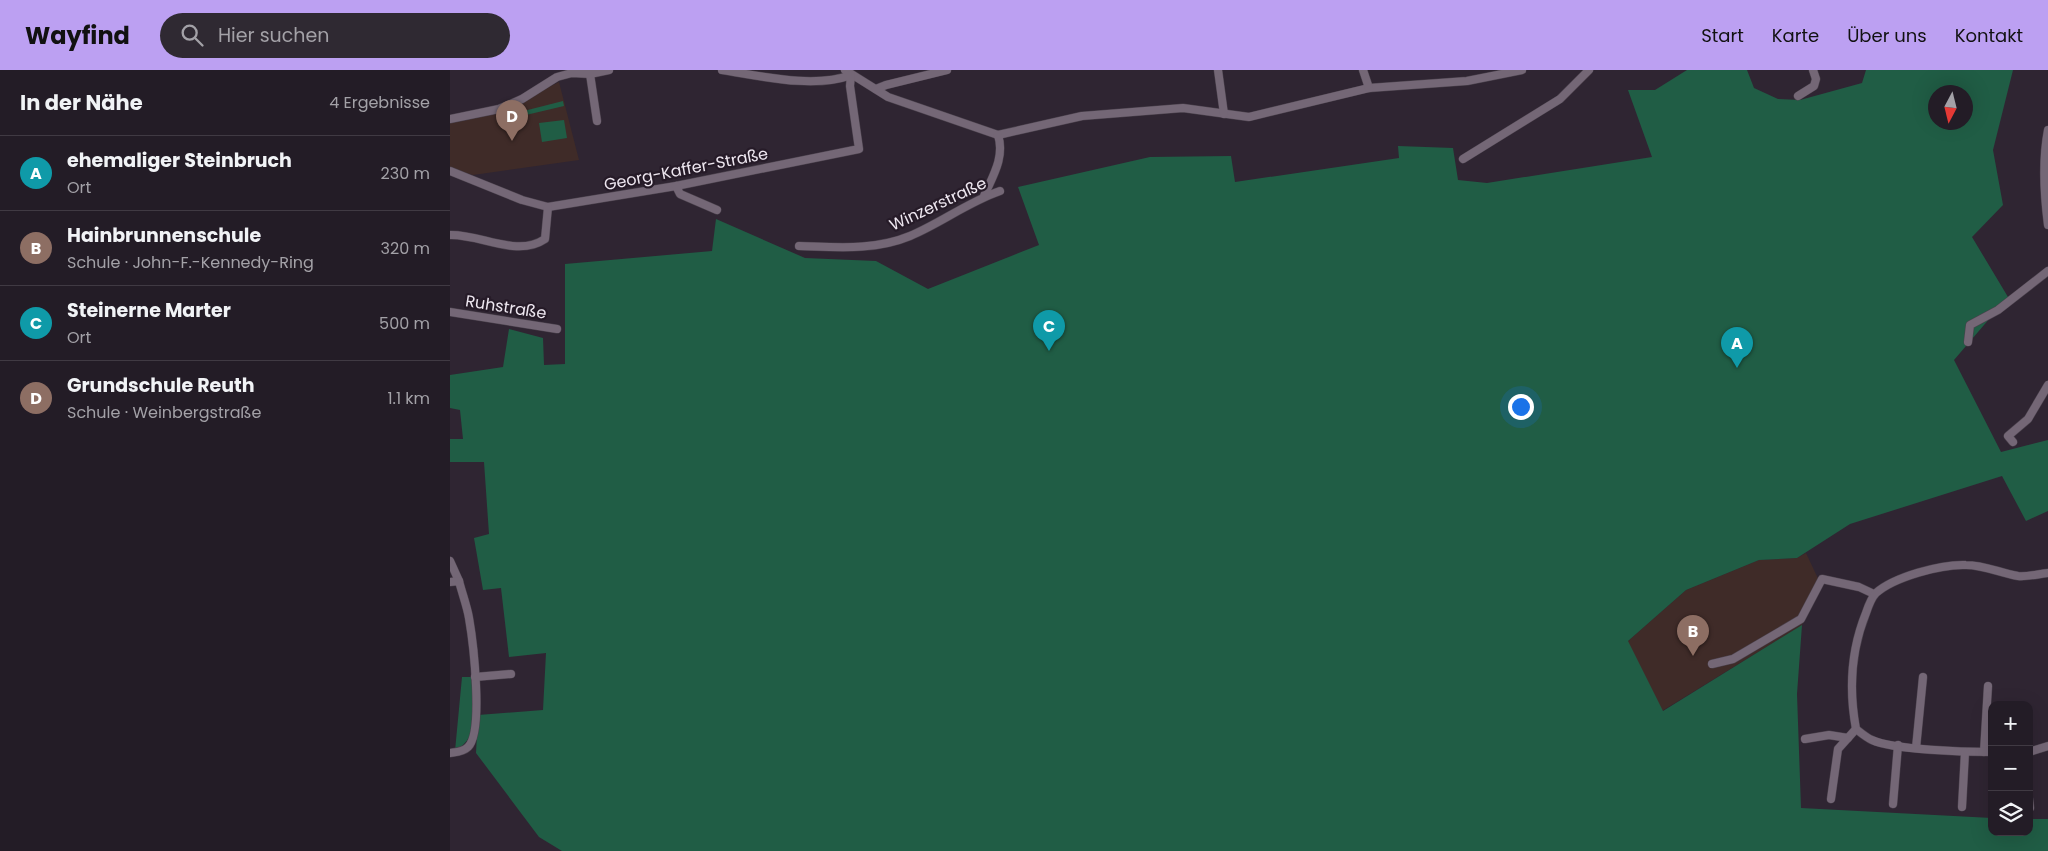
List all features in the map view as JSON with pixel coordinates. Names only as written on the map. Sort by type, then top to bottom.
[{"type":"street","points":[[450,119],[499,109],[522,99],[557,77],[572,73],[590,74],[609,70]]},
{"type":"street","points":[[722,70],[787,80],[839,80],[848,73],[888,97],[998,136],[1082,116],[1183,108],[1249,117],[1369,88],[1467,81],[1522,70]]},
{"type":"street","points":[[876,89],[947,70]]},
{"type":"street","points":[[1218,70],[1224,114]]},
{"type":"street","points":[[1363,70],[1369,88]]},
{"type":"street","points":[[1575,70],[1582,76]]},
{"type":"street","points":[[1463,160],[1560,99],[1589,70]]},
{"type":"street","points":[[1798,96],[1814,86],[1816,79],[1813,70]]},
{"type":"street","name":"Georg-Kaffer-Straße","points":[[450,171],[522,200],[548,206],[676,186],[859,149],[848,73]]},
{"type":"street","points":[[590,74],[597,122]]},
{"type":"street","points":[[2048,130],[2044,173],[2048,225]]},
{"type":"street","points":[[984,196],[999,161],[1001,146],[998,136]]},
{"type":"street","points":[[676,186],[680,194],[717,210]]},
{"type":"street","name":"Winzerstraße","points":[[799,246],[868,247],[909,236],[984,196],[1000,191]]},
{"type":"street","points":[[450,234],[512,246],[524,247],[538,244],[545,239],[548,206]]},
{"type":"street","points":[[1968,342],[1970,325],[1998,310],[2048,271]]},
{"type":"street","name":"Ruhstraße","points":[[450,312],[557,329]]},
{"type":"street","points":[[2013,442],[2008,436],[2028,419],[2048,384]]},
{"type":"street","points":[[450,561],[459,581],[469,616],[475,676],[475,736],[468,748],[450,753]]},
{"type":"street","points":[[1988,752],[1916,748],[1873,741],[1856,729],[1852,709],[1853,664],[1859,632],[1874,594],[1891,584],[1918,574],[1965,564],[2019,576],[2048,574]]},
{"type":"street","points":[[1712,664],[1733,659],[1801,619],[1822,579],[1859,587],[1874,594]]},
{"type":"street","points":[[450,582],[459,581]]},
{"type":"street","points":[[475,676],[511,674]]},
{"type":"street","points":[[1916,748],[1923,677]]},
{"type":"street","points":[[1988,686],[1988,746]]},
{"type":"street","points":[[1831,799],[1838,749],[1856,729]]},
{"type":"street","points":[[1805,739],[1829,735],[1848,738]]},
{"type":"street","points":[[1893,804],[1898,745]]},
{"type":"street","points":[[2033,751],[2048,746]]},
{"type":"street","points":[[1962,807],[1965,752]]},
{"type":"shaded area","points":[[559,82],[579,160],[473,175],[450,168],[450,122],[463,121],[504,110]]},
{"type":"shaded area","points":[[1806,553],[1822,587],[1802,625],[1662,711],[1631,736],[1628,641],[1686,590],[1759,560],[1797,558]]},
{"type":"green space","points":[[1687,70],[1747,70],[1754,88],[1778,99],[1800,100],[1862,83],[1866,70],[2013,70],[1993,150],[2003,205],[1972,237],[2008,297],[1954,360],[2001,452],[2048,440],[2048,511],[2026,521],[2002,476],[1850,524],[1797,558],[1759,560],[1686,590],[1628,641],[1663,711],[1802,625],[1797,694],[1801,808],[1988,818],[1988,836],[2033,836],[2033,819],[2048,819],[2048,851],[562,851],[539,837],[476,753],[478,715],[543,710],[546,653],[509,657],[501,588],[483,590],[474,538],[489,534],[484,462],[450,462],[450,439],[463,439],[460,410],[450,408],[450,375],[503,367],[509,329],[543,338],[544,365],[565,364],[565,264],[712,251],[716,219],[805,258],[876,261],[928,289],[1039,245],[1018,187],[1150,157],[1231,156],[1235,182],[1399,158],[1398,146],[1453,148],[1458,180],[1487,183],[1652,157],[1628,90],[1655,90]]},
{"type":"green space","points":[[563,101],[564,106],[505,120],[504,116]]},
{"type":"green space","points":[[564,120],[567,138],[542,142],[539,123]]},
{"type":"green space","points":[[462,677],[472,677],[474,718],[473,728],[469,737],[464,745],[455,751]]},
{"type":"place","name":"Grundschule Reuth","points":[[512,141]]},
{"type":"place","name":"Steinerne Marter","points":[[1049,351]]},
{"type":"place","name":"ehemaliger Steinbruch","points":[[1737,368]]},
{"type":"place","name":"Hainbrunnenschule","points":[[1693,656]]}]
